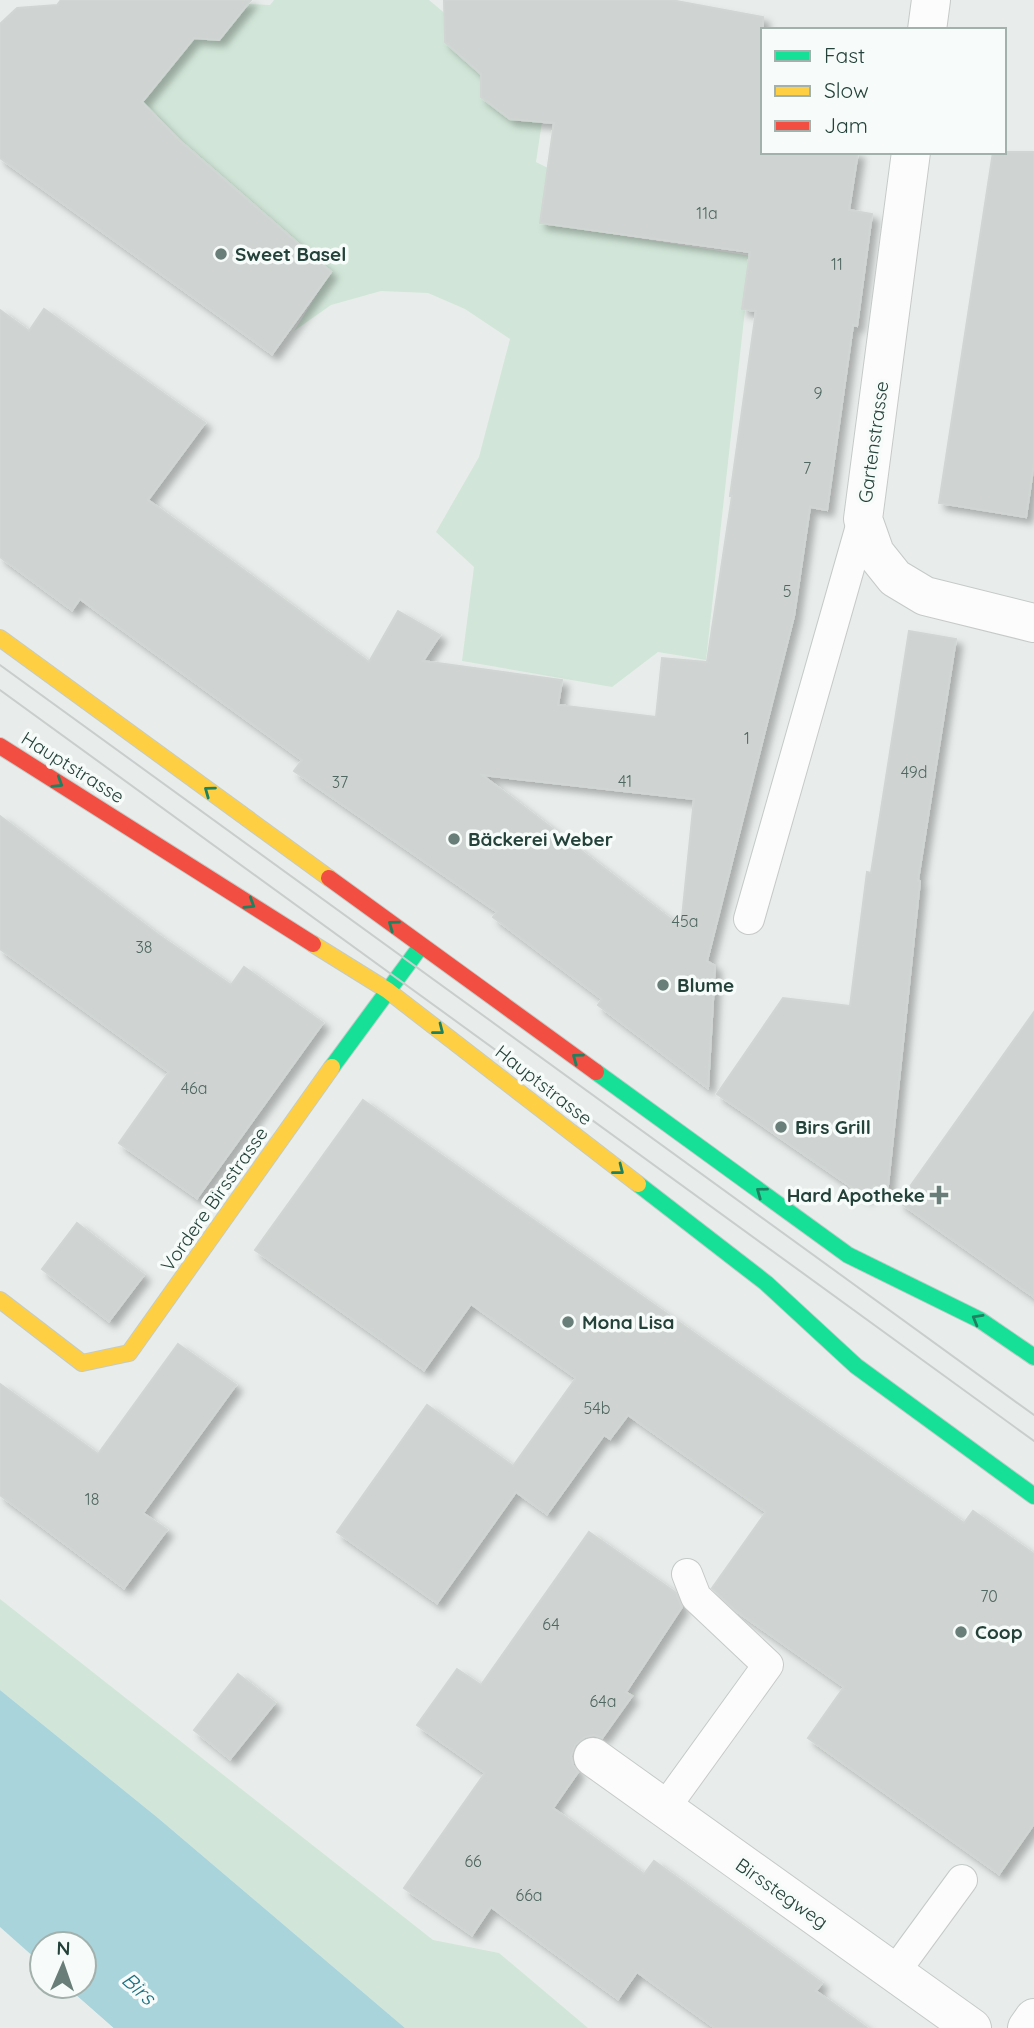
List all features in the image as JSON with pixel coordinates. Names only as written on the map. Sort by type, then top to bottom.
[{"type":"main road","name":"Hauptstrasse","points":[[0,638],[848,1255],[980,1320],[1034,1357]]},
{"type":"main road","name":"Hauptstrasse","points":[[0,746],[387,990],[766,1283],[856,1366],[1034,1496]]},
{"type":"main road","name":"Vordere Birsstrasse","points":[[0,1300],[82,1363],[130,1353],[421,946]]},
{"type":"street","points":[[928,28],[931,0]]},
{"type":"street","name":"Gartenstrasse","points":[[911,154],[863,519],[875,553],[895,578],[925,596],[1034,623]]},
{"type":"street","name":"Birsstegweg","points":[[593,1757],[972,2028]]},
{"type":"street","points":[[1027,2028],[1034,2018]]},
{"type":"lane","points":[[749,919],[863,519]]},
{"type":"lane","points":[[664,1809],[768,1665],[696,1597],[687,1574]]},
{"type":"lane","points":[[894,1973],[962,1880]]},
{"type":"green space","points":[[274,0],[429,0],[448,16],[445,42],[481,74],[482,97],[542,122],[536,162],[548,168],[541,223],[751,256],[706,660],[658,652],[612,687],[462,661],[474,567],[436,532],[479,457],[510,339],[465,309],[428,293],[381,291],[331,305],[294,331],[331,272],[179,140],[139,99],[158,83],[194,38],[219,40],[248,4],[270,5]]},
{"type":"green space","points":[[0,1599],[433,1940],[499,1953],[588,2028],[405,2028],[158,1818],[0,1690]]},
{"type":"water","points":[[0,1690],[158,1818],[405,2028],[114,2028],[82,2000],[98,2000],[98,1930],[28,1930],[28,1946],[10,1925],[59,1874],[43,1846],[0,1880]]},
{"type":"building","points":[[61,0],[251,0],[219,40],[194,38],[142,102],[179,140],[331,272],[272,354],[0,158],[0,24],[17,8],[57,5]]},
{"type":"building","points":[[444,0],[671,0],[763,17],[761,154],[858,154],[849,210],[872,214],[857,326],[853,325],[827,510],[810,507],[794,616],[707,961],[715,966],[708,1088],[598,1005],[602,999],[493,917],[497,912],[294,771],[302,760],[80,599],[72,610],[0,557],[0,310],[29,331],[44,309],[205,423],[148,500],[369,662],[398,611],[440,635],[423,661],[562,680],[558,705],[656,717],[662,658],[707,662],[756,311],[742,309],[750,252],[540,223],[554,123],[510,119],[481,97],[481,74],[445,42]],"holes":[[[482,775],[694,799],[681,927]]]},
{"type":"building","points":[[1034,152],[1034,463],[1026,517],[939,503],[993,154]]},
{"type":"building","points":[[909,631],[956,639],[918,880],[887,1195],[874,1185],[866,1197],[717,1094],[783,998],[850,1006],[867,872],[871,873]]},
{"type":"building","points":[[0,816],[160,936],[231,985],[244,967],[323,1023],[197,1198],[119,1143],[169,1072],[0,949]]},
{"type":"building","points":[[1034,1012],[1034,1297],[899,1202]]},
{"type":"building","points":[[363,1100],[964,1523],[973,1511],[1034,1554],[1034,1824],[999,1874],[808,1738],[844,1687],[735,1610],[712,1588],[766,1512],[628,1415],[610,1439],[604,1435],[547,1514],[516,1492],[437,1603],[337,1532],[427,1405],[513,1466],[576,1378],[471,1304],[424,1370],[255,1250]]},
{"type":"building","points":[[77,1223],[144,1275],[109,1321],[42,1269]]},
{"type":"building","points":[[178,1344],[236,1385],[143,1513],[167,1530],[124,1588],[0,1495],[0,1384],[98,1454]]},
{"type":"building","points":[[589,1532],[676,1593],[682,1607],[626,1692],[632,1696],[602,1738],[594,1735],[585,1737],[575,1745],[571,1756],[578,1772],[553,1808],[644,1874],[654,1861],[822,1983],[816,1991],[867,2028],[715,2028],[637,1972],[618,1999],[491,1907],[472,1935],[404,1888],[485,1773],[417,1725],[457,1669],[481,1685]]},
{"type":"building","points":[[238,1674],[275,1703],[230,1759],[194,1730]]},
{"type":"waterway","name":"Birs","points":[[0,1865],[184,2028]]},
{"type":"tram line","points":[[0,665],[1034,1415]]},
{"type":"tram line","points":[[0,690],[1034,1441]]},
{"type":"traffic: fast","points":[[332,1067],[421,946]]},
{"type":"traffic: fast","points":[[596,1072],[848,1255],[980,1320],[1034,1357]]},
{"type":"traffic: fast","points":[[638,1184],[766,1283],[856,1366],[1034,1496]]},
{"type":"traffic: slow","points":[[0,638],[329,878]]},
{"type":"traffic: slow","points":[[313,944],[387,990],[638,1184]]},
{"type":"traffic: slow","points":[[0,1300],[82,1363],[129,1353],[332,1067]]},
{"type":"traffic: jam","points":[[0,746],[313,944]]},
{"type":"traffic: jam","points":[[329,878],[596,1072]]},
{"type":"place","name":"Sweet Basel","points":[[221,254]]},
{"type":"place","name":"Bäckerei Weber","points":[[454,839]]},
{"type":"place","name":"Blume","points":[[663,985]]},
{"type":"place","name":"Birs Grill","points":[[781,1127]]},
{"type":"place","name":"Hard Apotheke","points":[[939,1195]]},
{"type":"place","name":"Mona Lisa","points":[[568,1322]]},
{"type":"place","name":"Coop","points":[[961,1632]]}]
